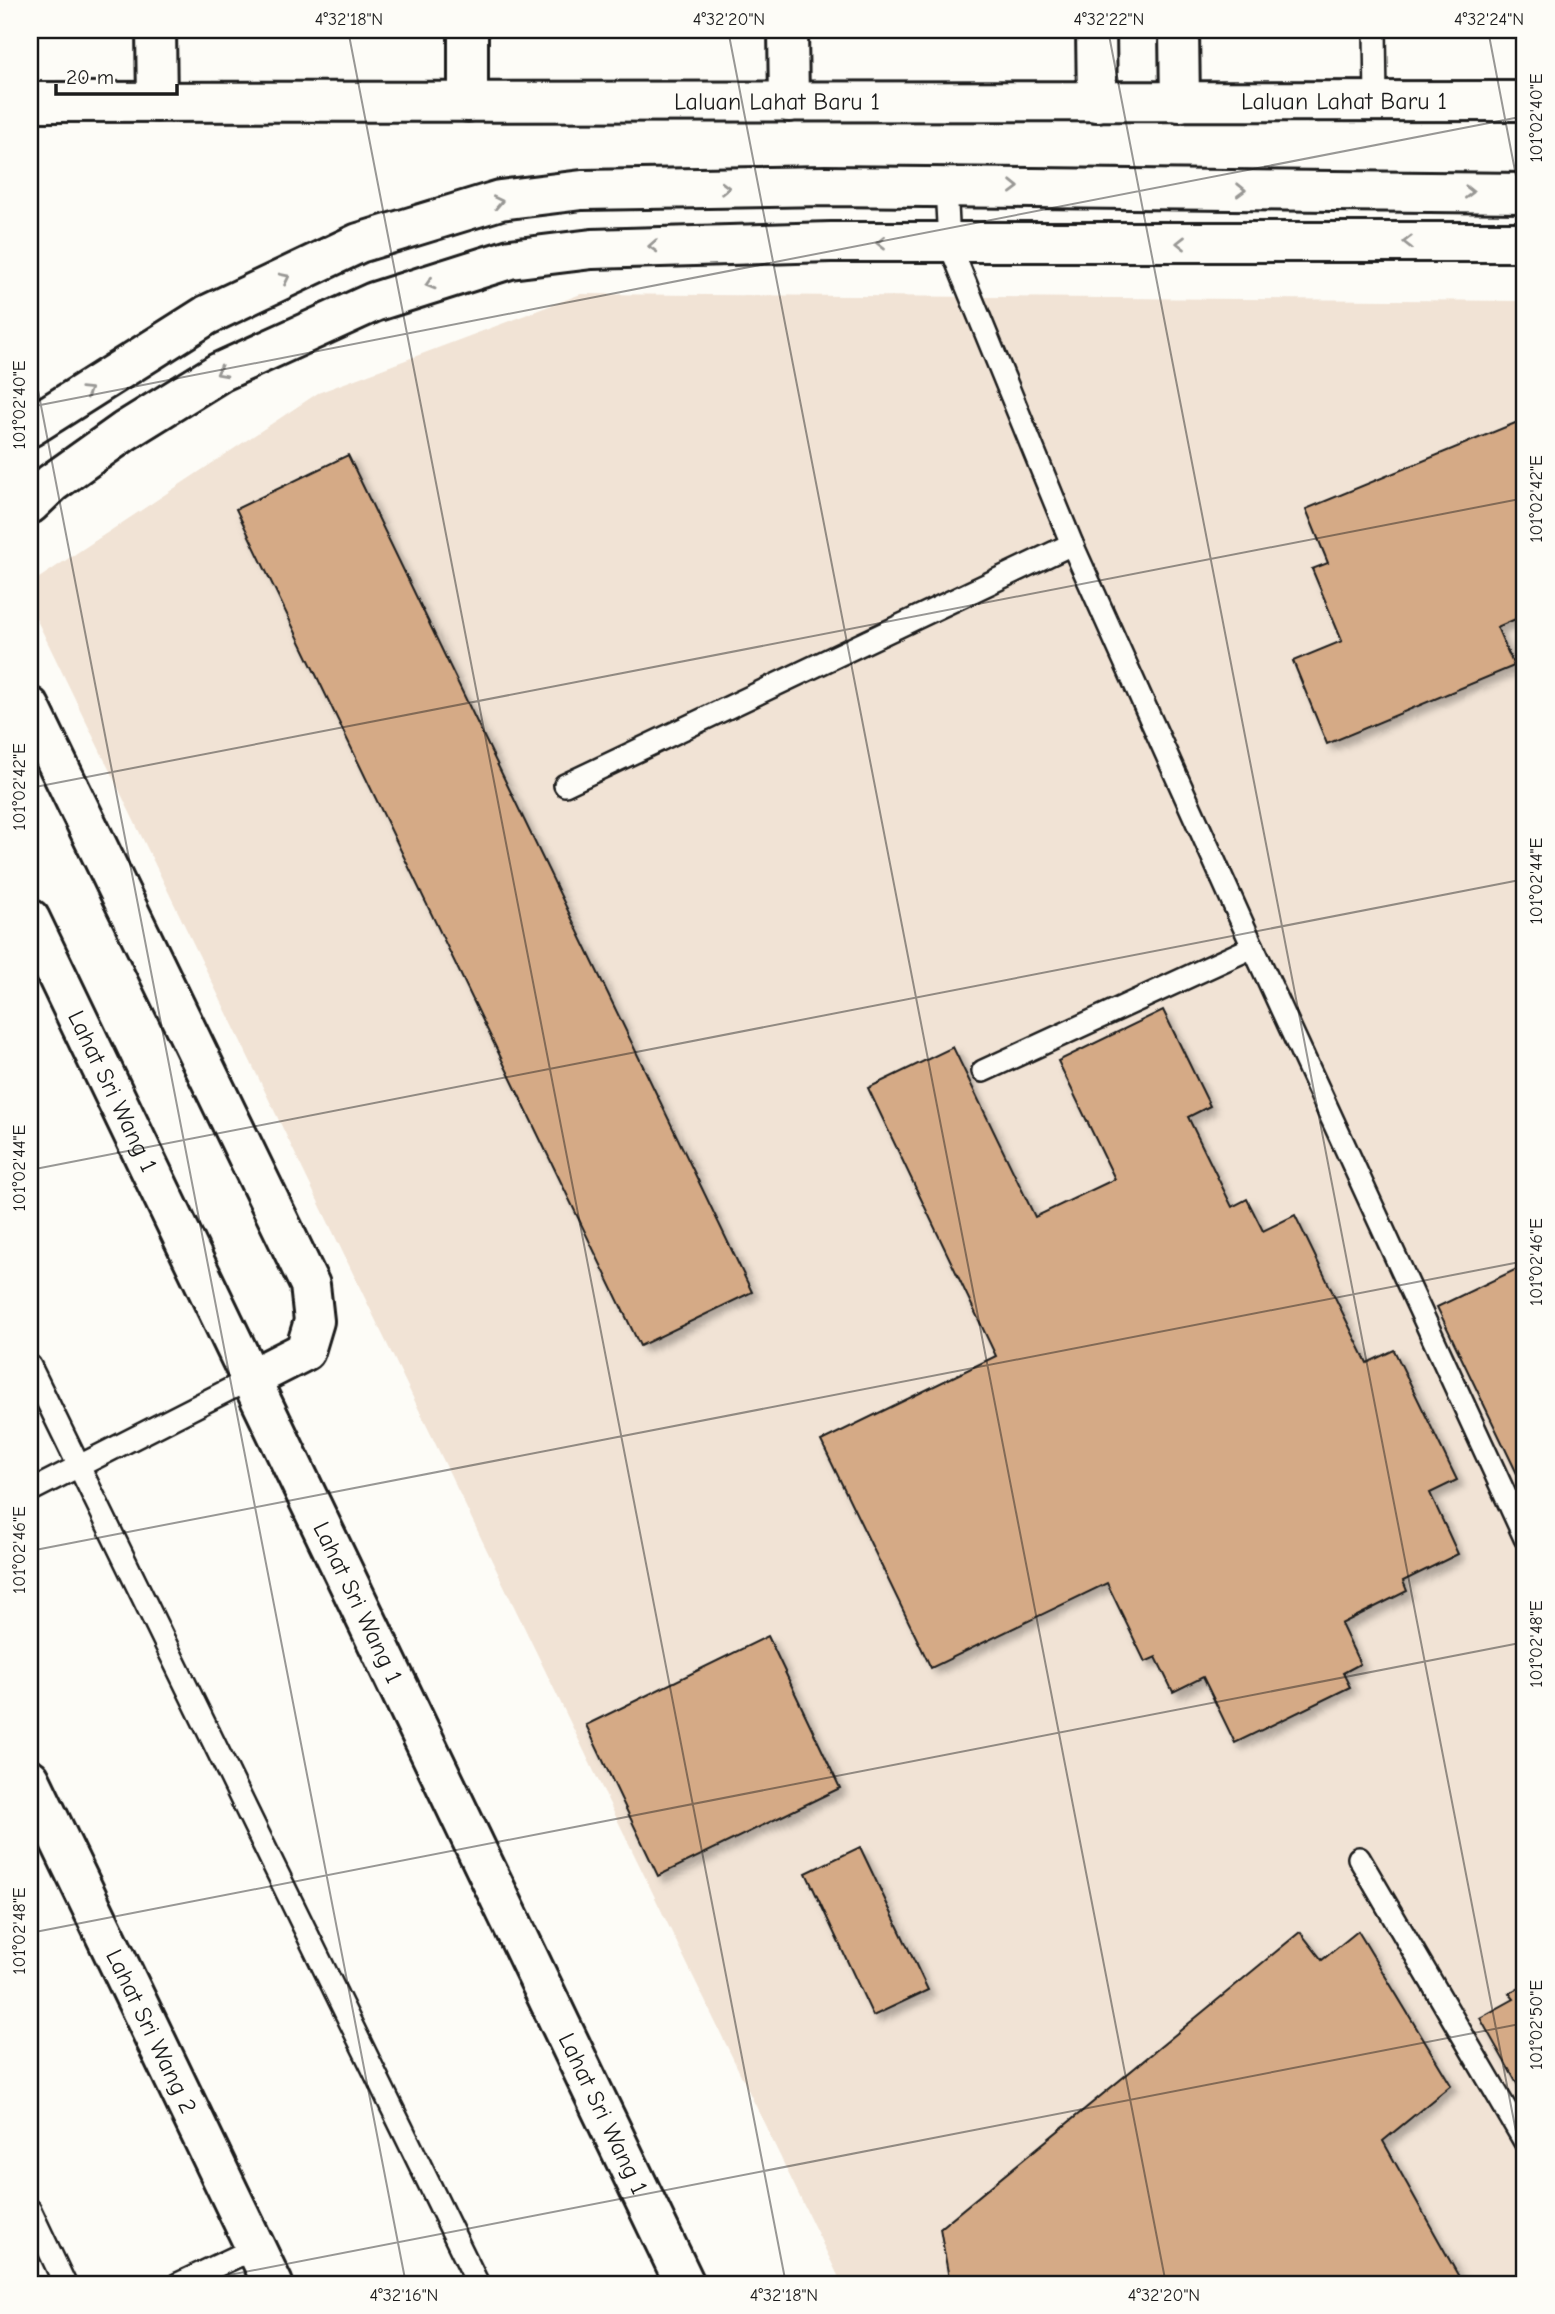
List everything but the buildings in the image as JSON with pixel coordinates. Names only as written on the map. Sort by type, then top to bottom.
[{"type":"street","points":[[156,30],[157,102]]},
{"type":"street","points":[[468,30],[468,102]]},
{"type":"street","points":[[788,30],[789,102]]},
{"type":"street","points":[[1096,30],[1097,102]]},
{"type":"street","points":[[1179,30],[1180,102]]},
{"type":"street","name":"Laluan Lahat Baru 1","points":[[30,102],[1525,101]]},
{"type":"street","points":[[30,427],[218,310],[359,243],[500,200],[582,190],[946,186],[1525,193]]},
{"type":"street","points":[[30,504],[52,483],[125,431],[220,372],[374,302],[510,259],[592,250],[686,245],[1525,242]]},
{"type":"street","points":[[30,708],[310,1285],[314,1321],[305,1351],[250,1378]]},
{"type":"street","name":"Lahat Sri Wang 1","points":[[30,919],[685,2284]]},
{"type":"street","name":"Lahat Sri Wang 2","points":[[30,1779],[273,2284]]},
{"type":"lane","points":[[1375,30],[1376,101]]},
{"type":"lane","points":[[946,186],[949,243],[1072,544],[1253,947],[1525,1538]]},
{"type":"lane","points":[[565,785],[1072,544]]},
{"type":"lane","points":[[983,1071],[1253,947]]},
{"type":"lane","points":[[30,1366],[478,2284]]},
{"type":"lane","points":[[30,1491],[250,1378]]},
{"type":"lane","points":[[1359,1858],[1525,2142]]},
{"type":"lane","points":[[30,2210],[65,2284]]},
{"type":"lane","points":[[178,2284],[255,2248]]},
{"type":"shaded area","points":[[581,294],[1525,301],[1525,2284],[842,2284],[30,606],[30,584],[318,393]]}]
